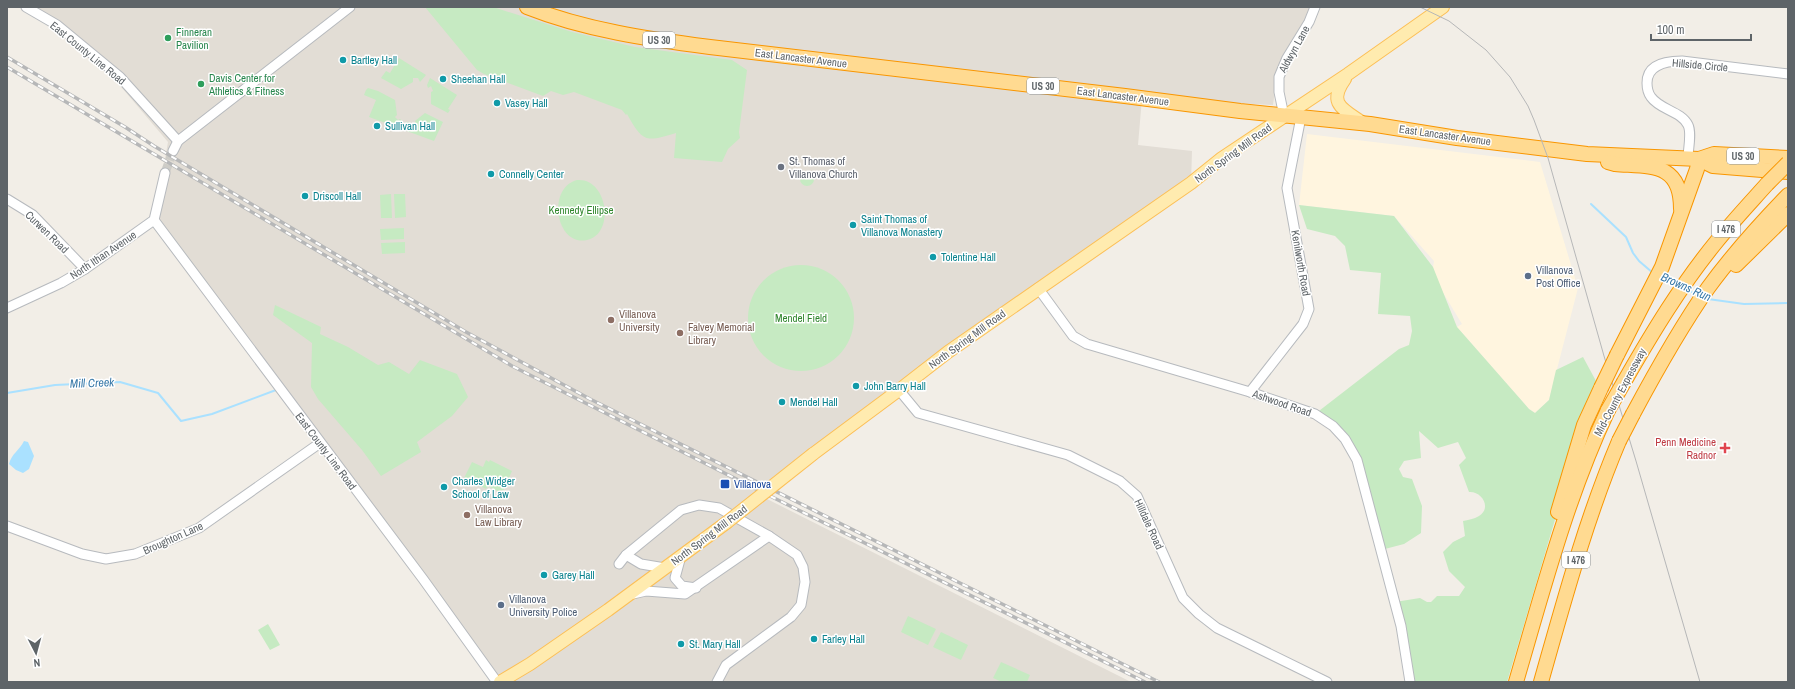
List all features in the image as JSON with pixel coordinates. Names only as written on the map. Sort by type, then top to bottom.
[{"type":"highway","name":"East Lancaster Avenue","points":[[527,7],[583,24],[652,39],[1284,116],[1363,124],[1458,138],[1588,154],[1693,159],[1714,154],[1788,158]]},
{"type":"highway","points":[[1588,154],[1615,164],[1657,168],[1666,171],[1680,190],[1681,215]]},
{"type":"highway","name":"East Lancaster Avenue","points":[[1693,159],[1713,166],[1788,172]]},
{"type":"highway","points":[[1531,629],[1544,560],[1577,445],[1584,425],[1601,388],[1662,267],[1697,169],[1693,159]]},
{"type":"highway","name":"Mid-County Expressway","points":[[1516,682],[1576,486],[1608,410],[1689,278],[1717,241],[1767,184],[1788,163]]},
{"type":"highway","name":"Mid-County Expressway","points":[[1541,682],[1577,557],[1605,475],[1633,414],[1669,349],[1708,291],[1761,223],[1788,195]]},
{"type":"highway","points":[[1708,291],[1788,214]]},
{"type":"main road","name":"North Spring Mill Road","points":[[499,682],[530,664],[627,596],[726,523],[813,454],[948,352],[1038,288],[1170,198],[1222,158],[1348,74],[1443,7]]},
{"type":"main road","points":[[1348,74],[1337,92],[1338,103],[1343,110],[1363,124]]},
{"type":"street","name":"East County Line Road","points":[[26,7],[56,25],[120,77],[178,141]]},
{"type":"street","points":[[173,151],[178,141],[350,7]]},
{"type":"street","name":"Aldwyn Lane","points":[[1284,116],[1279,92],[1279,77],[1287,58],[1309,22],[1315,7]]},
{"type":"street","name":"Hillside Circle","points":[[1693,159],[1688,124],[1655,101],[1648,91],[1648,76],[1657,66],[1671,61],[1682,61],[1788,74]]},
{"type":"street","name":"Kenilworth Road","points":[[1250,392],[1303,324],[1309,309],[1287,188],[1301,117]]},
{"type":"street","points":[[154,220],[165,173]]},
{"type":"street","name":"Curwen Road","points":[[7,199],[33,216],[85,269]]},
{"type":"street","name":"East County Line Road","points":[[154,220],[499,682]]},
{"type":"street","name":"North Ithan Avenue","points":[[7,308],[61,283],[85,269],[154,220]]},
{"type":"street","name":"Ashwood Road","points":[[1038,288],[1073,336],[1087,344],[1250,392],[1315,414],[1333,426],[1345,439],[1357,460],[1401,626],[1410,682]]},
{"type":"street","name":"Hilldale Road","points":[[899,390],[918,413],[1068,455],[1120,481],[1137,496],[1183,598],[1199,614],[1217,628],[1326,682]]},
{"type":"street","name":"Broughton Lane","points":[[7,526],[82,554],[106,559],[135,554],[199,528],[320,443]]},
{"type":"street","points":[[619,564],[626,555],[681,510],[699,505],[719,508],[768,536],[797,555],[803,567],[805,582],[801,605],[791,617],[726,665],[717,682]]},
{"type":"street","points":[[627,596],[636,592],[646,591],[685,594],[696,588],[768,536]]},
{"type":"street","points":[[626,555],[641,564],[665,568]]},
{"type":"street","points":[[681,556],[675,578],[682,586],[696,588]]},
{"type":"shaded area","name":"Villanova University","points":[[26,7],[1311,7],[1309,15],[1278,68],[1273,105],[1142,98],[1138,145],[1192,151],[1191,183],[842,435],[767,499],[1131,682],[497,682],[154,220],[168,142],[111,75]]},
{"type":"shaded area","points":[[1307,134],[1540,162],[1578,288],[1549,400],[1535,413],[1529,409],[1457,327],[1462,324],[1439,286],[1433,267],[1434,261],[1394,216],[1299,205]]},
{"type":"green space","points":[[425,7],[493,7],[572,32],[635,47],[732,60],[747,70],[739,132],[740,138],[728,149],[722,162],[674,158],[676,133],[652,139],[646,138],[637,130],[627,114],[626,115],[622,110],[574,92],[563,95],[551,91],[543,96],[477,70]]},
{"type":"green space","points":[[399,58],[426,75],[420,82],[418,78],[413,78],[413,82],[401,89],[381,78],[386,71],[390,73]]},
{"type":"green space","points":[[430,78],[457,95],[448,109],[450,110],[448,113],[431,104],[431,92],[433,91],[431,86],[428,88],[427,85]]},
{"type":"green space","points":[[368,88],[378,91],[395,100],[397,115],[395,117],[402,121],[399,128],[369,117],[376,100],[364,95]]},
{"type":"green space","points":[[425,113],[443,122],[434,141],[404,130],[406,122],[410,123],[410,126],[416,125],[415,121]]},
{"type":"green space","points":[[804,172],[810,172],[814,176],[814,182],[810,186],[804,186],[800,182],[800,176]]},
{"type":"green space","name":"Kennedy Ellipse","points":[[577,180],[587,181],[595,187],[601,196],[604,206],[602,227],[596,235],[587,240],[576,240],[568,235],[562,226],[559,216],[558,204],[561,194],[567,185]]},
{"type":"green space","points":[[391,194],[392,218],[381,218],[380,195]]},
{"type":"green space","points":[[394,194],[405,194],[406,217],[395,218]]},
{"type":"green space","points":[[1299,205],[1394,216],[1433,267],[1457,327],[1529,409],[1535,413],[1549,400],[1556,370],[1583,357],[1596,381],[1507,682],[1411,681],[1395,602],[1420,598],[1427,602],[1431,602],[1437,596],[1459,596],[1465,587],[1449,571],[1443,552],[1453,542],[1465,536],[1463,521],[1479,516],[1483,513],[1485,505],[1484,501],[1478,494],[1469,492],[1459,465],[1466,458],[1458,442],[1438,448],[1419,431],[1421,458],[1404,461],[1399,469],[1403,477],[1412,479],[1422,506],[1421,533],[1404,544],[1381,550],[1357,460],[1345,439],[1315,414],[1399,349],[1409,345],[1412,331],[1410,316],[1378,314],[1381,273],[1350,270],[1345,246],[1335,236],[1307,229]]},
{"type":"green space","points":[[404,228],[404,239],[381,240],[380,229]]},
{"type":"green space","points":[[405,242],[405,253],[382,254],[381,243]]},
{"type":"green space","name":"Mendel Field","points":[[801,265],[821,269],[838,281],[850,298],[854,318],[850,338],[838,355],[821,367],[801,371],[781,367],[764,355],[752,338],[748,318],[752,298],[764,281],[781,269]]},
{"type":"green space","points":[[275,305],[321,327],[320,334],[348,347],[378,365],[389,362],[409,374],[420,360],[457,374],[468,397],[452,416],[417,442],[421,452],[381,476],[362,450],[318,399],[311,387],[312,343],[273,315]]},
{"type":"green space","points":[[486,460],[489,462],[490,460],[512,471],[503,491],[501,490],[499,492],[488,486],[486,489],[464,478],[472,462],[483,467]]},
{"type":"green space","points":[[908,616],[936,629],[928,645],[901,632]]},
{"type":"green space","points":[[268,624],[280,645],[270,650],[258,630]]},
{"type":"green space","points":[[941,632],[968,645],[961,660],[933,647]]},
{"type":"green space","points":[[1001,662],[1030,675],[1027,682],[1002,682],[993,678]]},
{"type":"water","points":[[24,441],[28,442],[34,456],[29,469],[23,473],[16,470],[9,464],[12,457]]},
{"type":"waterway","name":"Browns Run","points":[[1591,204],[1626,237],[1633,253],[1639,261],[1653,273]]},
{"type":"waterway","name":"Browns Run","points":[[1662,279],[1678,286]]},
{"type":"waterway","name":"Browns Run","points":[[1687,290],[1698,295]]},
{"type":"waterway","name":"Browns Run","points":[[1708,299],[1744,304],[1788,303]]},
{"type":"waterway","name":"Mill Creek","points":[[7,393],[55,385],[120,382],[158,393],[181,421],[212,414],[276,390]]},
{"type":"tunnel","points":[[165,173],[173,151]]},
{"type":"tram line","points":[[1420,7],[1449,21],[1486,50],[1510,77],[1528,106],[1534,120],[1548,158],[1604,356],[1700,682]]},
{"type":"railway","points":[[7,57],[466,332],[590,399],[1159,682]]},
{"type":"railway","points":[[7,67],[512,366],[1145,682]]},
{"type":"place","name":"Finneran Pavilion","points":[[168,38]]},
{"type":"place","name":"Bartley Hall","points":[[343,60]]},
{"type":"place","name":"Sheehan Hall","points":[[443,79]]},
{"type":"place","name":"Davis Center for Athletics & Fitness","points":[[201,84]]},
{"type":"place","name":"Vasey Hall","points":[[497,103]]},
{"type":"place","name":"Sullivan Hall","points":[[377,126]]},
{"type":"place","name":"St. Thomas of Villanova Church","points":[[781,167]]},
{"type":"place","name":"Connelly Center","points":[[491,174]]},
{"type":"place","name":"Driscoll Hall","points":[[305,196]]},
{"type":"place","name":"Saint Thomas of Villanova Monastery","points":[[853,225]]},
{"type":"place","name":"Tolentine Hall","points":[[933,257]]},
{"type":"place","name":"Villanova Post Office","points":[[1528,276]]},
{"type":"place","name":"Villanova University","points":[[611,320]]},
{"type":"place","name":"Falvey Memorial Library","points":[[680,333]]},
{"type":"place","name":"John Barry Hall","points":[[856,386]]},
{"type":"place","name":"Mendel Hall","points":[[782,402]]},
{"type":"place","name":"Penn Medicine Radnor","points":[[1725,448]]},
{"type":"place","name":"Villanova","points":[[725,484]]},
{"type":"place","name":"Charles Widger School of Law","points":[[444,487]]},
{"type":"place","name":"Villanova Law Library","points":[[467,515]]},
{"type":"place","name":"Garey Hall","points":[[544,575]]},
{"type":"place","name":"Villanova University Police","points":[[501,605]]},
{"type":"place","name":"Farley Hall","points":[[814,639]]},
{"type":"place","name":"St. Mary Hall","points":[[681,644]]}]
